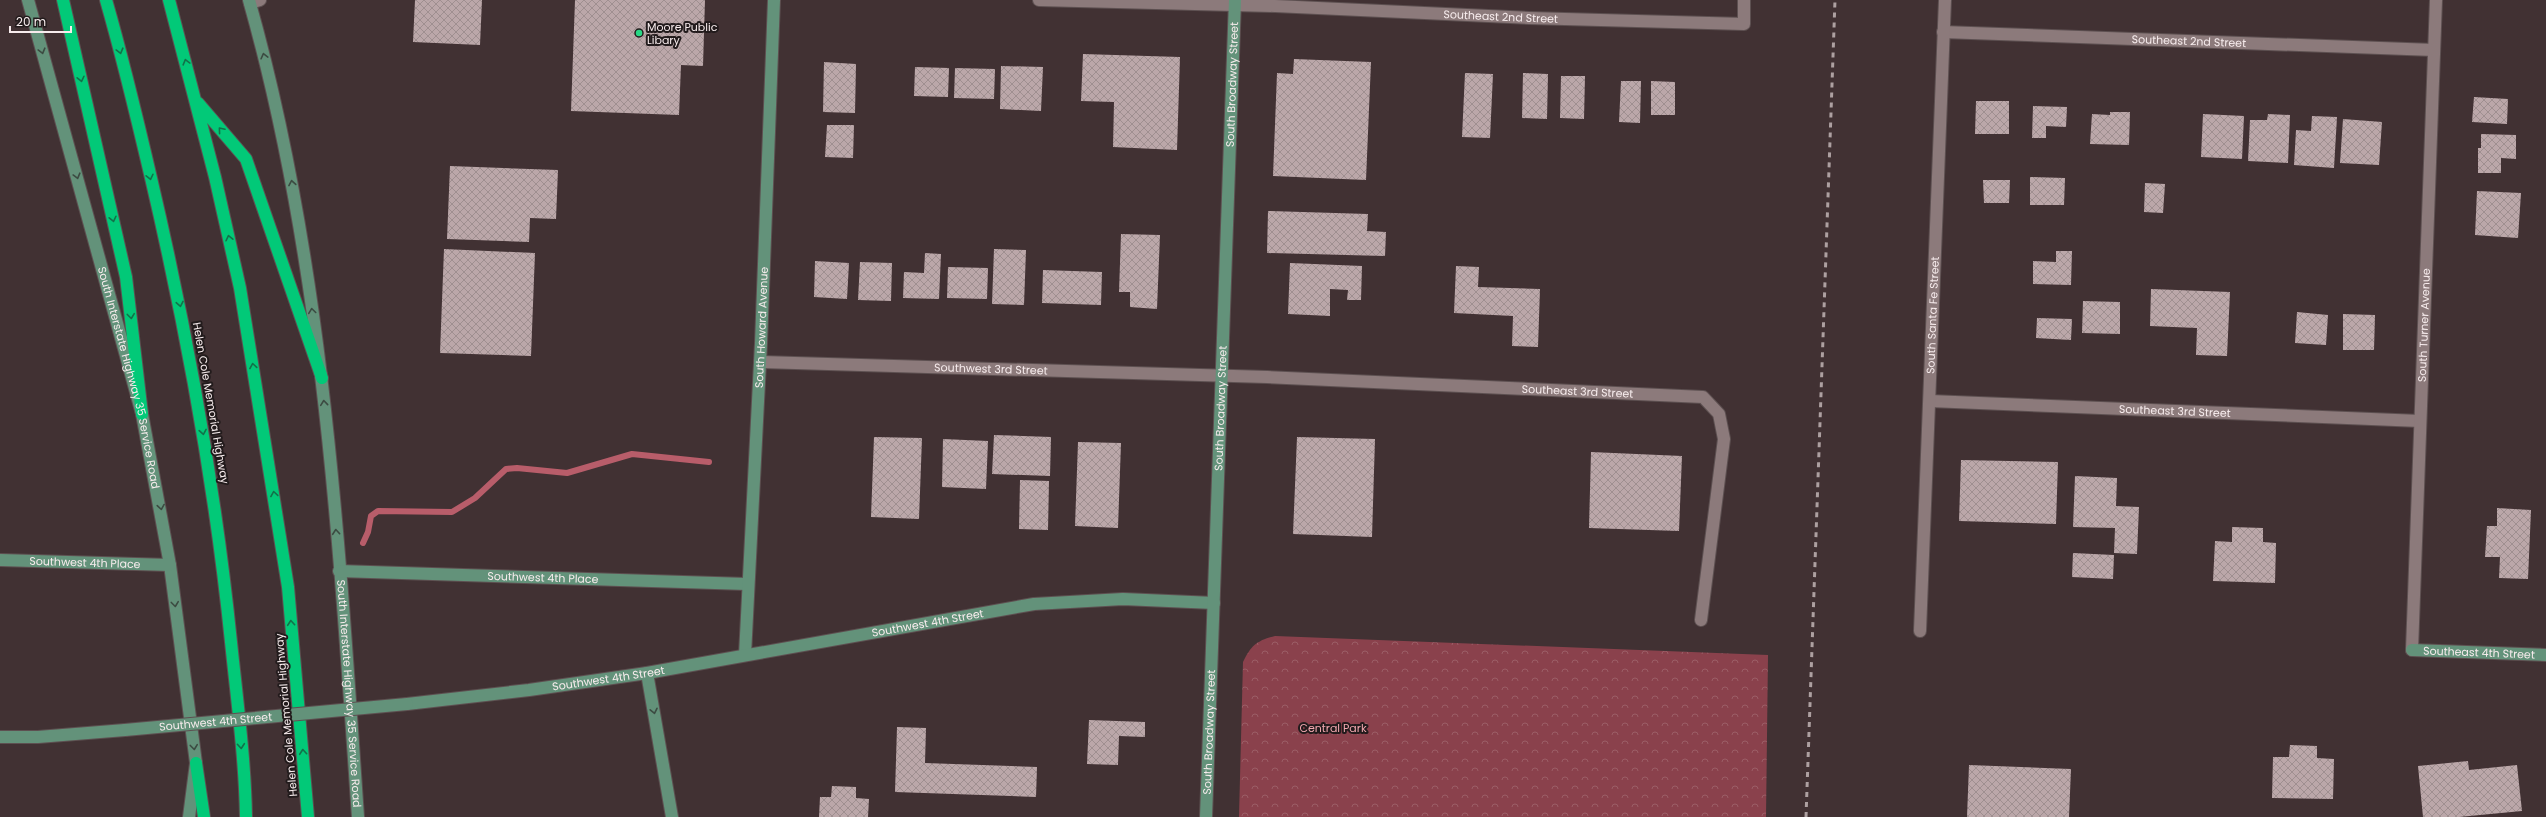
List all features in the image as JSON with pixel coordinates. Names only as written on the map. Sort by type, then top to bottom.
[{"type":"highway","points":[[63,0],[126,277],[142,414]]},
{"type":"highway","name":"Helen Cole Memorial Highway","points":[[106,0],[129,83],[180,302],[215,504],[225,584],[246,817]]},
{"type":"highway","name":"Helen Cole Memorial Highway","points":[[169,0],[196,100],[240,288],[288,587],[308,817]]},
{"type":"highway","points":[[196,100],[246,159],[322,378]]},
{"type":"highway","points":[[196,763],[204,817]]},
{"type":"main road","name":"South Interstate Highway 35 Service Road","points":[[28,0],[142,414],[170,565],[196,763],[189,817]]},
{"type":"main road","name":"South Howard Avenue","points":[[745,655],[747,584],[760,362],[774,0]]},
{"type":"main road","name":"South Interstate Highway 35 Service Road","points":[[253,1],[290,172],[322,378],[358,817]]},
{"type":"main road","name":"South Broadway Street","points":[[1206,817],[1235,3]]},
{"type":"main road","name":"Southwest 4th Place","points":[[0,560],[170,565]]},
{"type":"main road","name":"Southwest 4th Place","points":[[339,571],[747,584]]},
{"type":"main road","name":"Southwest 4th Street","points":[[0,737],[38,738],[407,704],[529,690],[646,673],[994,609],[1043,603],[1123,599],[1214,603]]},
{"type":"main road","name":"Southeast 4th Street","points":[[2412,650],[2546,655]]},
{"type":"main road","points":[[646,673],[672,817]]},
{"type":"street","points":[[1039,0],[1235,3]]},
{"type":"street","name":"Southeast 2nd Street","points":[[1235,3],[1744,24],[1744,0]]},
{"type":"street","name":"South Santa Fe Street","points":[[1920,631],[1945,0]]},
{"type":"street","name":"South Turner Avenue","points":[[2412,650],[2436,0]]},
{"type":"street","name":"Southeast 2nd Street","points":[[1943,32],[2434,50]]},
{"type":"street","name":"Southwest 3rd Street","points":[[760,362],[1221,376]]},
{"type":"street","name":"Southeast 3rd Street","points":[[1221,376],[1703,397],[1719,414],[1724,439],[1701,620]]},
{"type":"street","name":"Southeast 3rd Street","points":[[1930,401],[2420,421]]},
{"type":"green space","name":"Central Park","points":[[1275,636],[1768,655],[1766,817],[1239,817],[1243,662],[1252,647],[1264,639]]},
{"type":"building","points":[[415,0],[482,0],[480,45],[413,42]]},
{"type":"building","name":"Moore Public Libary","points":[[575,0],[705,0],[703,66],[681,65],[679,115],[571,111]]},
{"type":"building","points":[[1083,54],[1180,57],[1177,150],[1113,147],[1114,102],[1081,101]]},
{"type":"building","points":[[1294,59],[1371,62],[1366,180],[1273,176],[1277,73],[1293,74]]},
{"type":"building","points":[[824,62],[856,64],[855,113],[823,112]]},
{"type":"building","points":[[1001,66],[1043,67],[1041,111],[1000,109]]},
{"type":"building","points":[[915,67],[949,68],[948,97],[914,96]]},
{"type":"building","points":[[955,68],[995,69],[994,99],[954,98]]},
{"type":"building","points":[[1465,73],[1493,74],[1490,138],[1462,137]]},
{"type":"building","points":[[1523,73],[1548,74],[1547,119],[1522,118]]},
{"type":"building","points":[[1561,76],[1585,76],[1584,119],[1560,118]]},
{"type":"building","points":[[1621,81],[1641,81],[1640,123],[1619,122]]},
{"type":"building","points":[[1651,81],[1675,82],[1675,115],[1651,115]]},
{"type":"building","points":[[2474,97],[2508,99],[2507,124],[2472,122]]},
{"type":"building","points":[[1976,101],[2009,101],[2009,134],[1975,134]]},
{"type":"building","points":[[2033,106],[2067,107],[2066,127],[2046,126],[2046,138],[2032,138]]},
{"type":"building","points":[[2110,112],[2130,112],[2129,145],[2090,144],[2092,114],[2110,115]]},
{"type":"building","points":[[2203,114],[2244,116],[2242,159],[2201,157]]},
{"type":"building","points":[[2268,114],[2290,115],[2288,163],[2248,161],[2250,120],[2267,120]]},
{"type":"building","points":[[2312,116],[2337,117],[2334,168],[2294,165],[2296,130],[2311,131]]},
{"type":"building","points":[[2343,119],[2382,122],[2379,165],[2340,163]]},
{"type":"building","points":[[827,125],[854,125],[853,158],[825,157]]},
{"type":"building","points":[[2481,134],[2516,135],[2516,159],[2501,158],[2501,173],[2478,173],[2478,148],[2481,148]]},
{"type":"building","points":[[450,166],[558,170],[556,219],[530,218],[529,242],[447,239]]},
{"type":"building","points":[[2030,177],[2065,178],[2064,205],[2030,205]]},
{"type":"building","points":[[1983,180],[2010,180],[2009,203],[1984,203]]},
{"type":"building","points":[[2145,183],[2165,184],[2163,213],[2144,212]]},
{"type":"building","points":[[2477,191],[2521,193],[2518,238],[2475,235]]},
{"type":"building","points":[[1268,211],[1368,214],[1367,231],[1386,232],[1385,256],[1267,253]]},
{"type":"building","points":[[1121,234],[1160,235],[1157,309],[1130,307],[1130,292],[1119,292]]},
{"type":"building","points":[[444,249],[535,253],[531,356],[440,353]]},
{"type":"building","points":[[994,249],[1026,250],[1024,305],[992,304]]},
{"type":"building","points":[[2056,251],[2072,251],[2071,285],[2033,284],[2033,261],[2056,262]]},
{"type":"building","points":[[925,253],[941,254],[939,299],[903,298],[904,272],[924,273]]},
{"type":"building","points":[[815,261],[849,263],[847,299],[814,297]]},
{"type":"building","points":[[860,262],[892,263],[891,301],[858,300]]},
{"type":"building","points":[[1290,263],[1362,266],[1361,300],[1347,300],[1348,290],[1330,289],[1330,316],[1288,314]]},
{"type":"building","points":[[1456,266],[1479,267],[1478,287],[1540,289],[1538,347],[1512,346],[1513,316],[1454,313]]},
{"type":"building","points":[[948,267],[988,268],[987,299],[947,298]]},
{"type":"building","points":[[1043,270],[1102,272],[1101,305],[1042,303]]},
{"type":"building","points":[[2151,289],[2230,292],[2227,356],[2196,355],[2197,328],[2150,326]]},
{"type":"building","points":[[2083,301],[2120,302],[2120,334],[2082,333]]},
{"type":"building","points":[[2297,312],[2328,315],[2326,345],[2295,343]]},
{"type":"building","points":[[2343,314],[2375,315],[2374,350],[2343,350]]},
{"type":"building","points":[[2037,318],[2072,319],[2071,340],[2036,338]]},
{"type":"building","points":[[994,435],[1051,437],[1050,476],[992,474]]},
{"type":"building","points":[[874,437],[922,438],[919,519],[871,517]]},
{"type":"building","points":[[1297,437],[1375,439],[1372,537],[1293,534]]},
{"type":"building","points":[[943,439],[988,441],[986,489],[942,487]]},
{"type":"building","points":[[1078,442],[1121,443],[1118,528],[1075,526]]},
{"type":"building","points":[[1591,452],[1682,456],[1679,531],[1589,528]]},
{"type":"building","points":[[1961,460],[2058,462],[2056,524],[1959,521]]},
{"type":"building","points":[[2075,476],[2117,478],[2116,506],[2139,507],[2137,554],[2114,553],[2115,528],[2073,527]]},
{"type":"building","points":[[1020,480],[1049,481],[1048,530],[1019,529]]},
{"type":"building","points":[[2497,508],[2531,510],[2528,579],[2499,578],[2500,557],[2485,557],[2487,526],[2497,526]]},
{"type":"building","points":[[2232,527],[2263,528],[2263,542],[2276,543],[2275,583],[2213,581],[2215,541],[2232,542]]},
{"type":"building","points":[[2073,553],[2114,555],[2113,579],[2072,577]]},
{"type":"building","points":[[1089,720],[1145,722],[1145,737],[1119,736],[1118,765],[1087,764]]},
{"type":"building","points":[[897,727],[926,728],[925,763],[1037,767],[1036,797],[895,792]]},
{"type":"building","points":[[2290,745],[2317,746],[2317,758],[2334,759],[2333,799],[2272,798],[2273,757],[2289,757]]},
{"type":"building","points":[[2468,761],[2469,770],[2517,765],[2522,811],[2459,817],[2423,817],[2418,766]]},
{"type":"building","points":[[1969,765],[2071,769],[2069,817],[1967,817]]},
{"type":"building","points":[[832,786],[856,787],[856,798],[869,799],[868,817],[819,817],[820,797],[831,797]]},
{"type":"waterway","points":[[363,543],[368,532],[371,516],[378,511],[452,512],[475,498],[506,469],[517,468],[567,473],[632,454],[709,462]]},
{"type":"railway","points":[[1806,817],[1835,0]]},
{"type":"place","name":"Moore Public Libary","points":[[639,33]]}]
